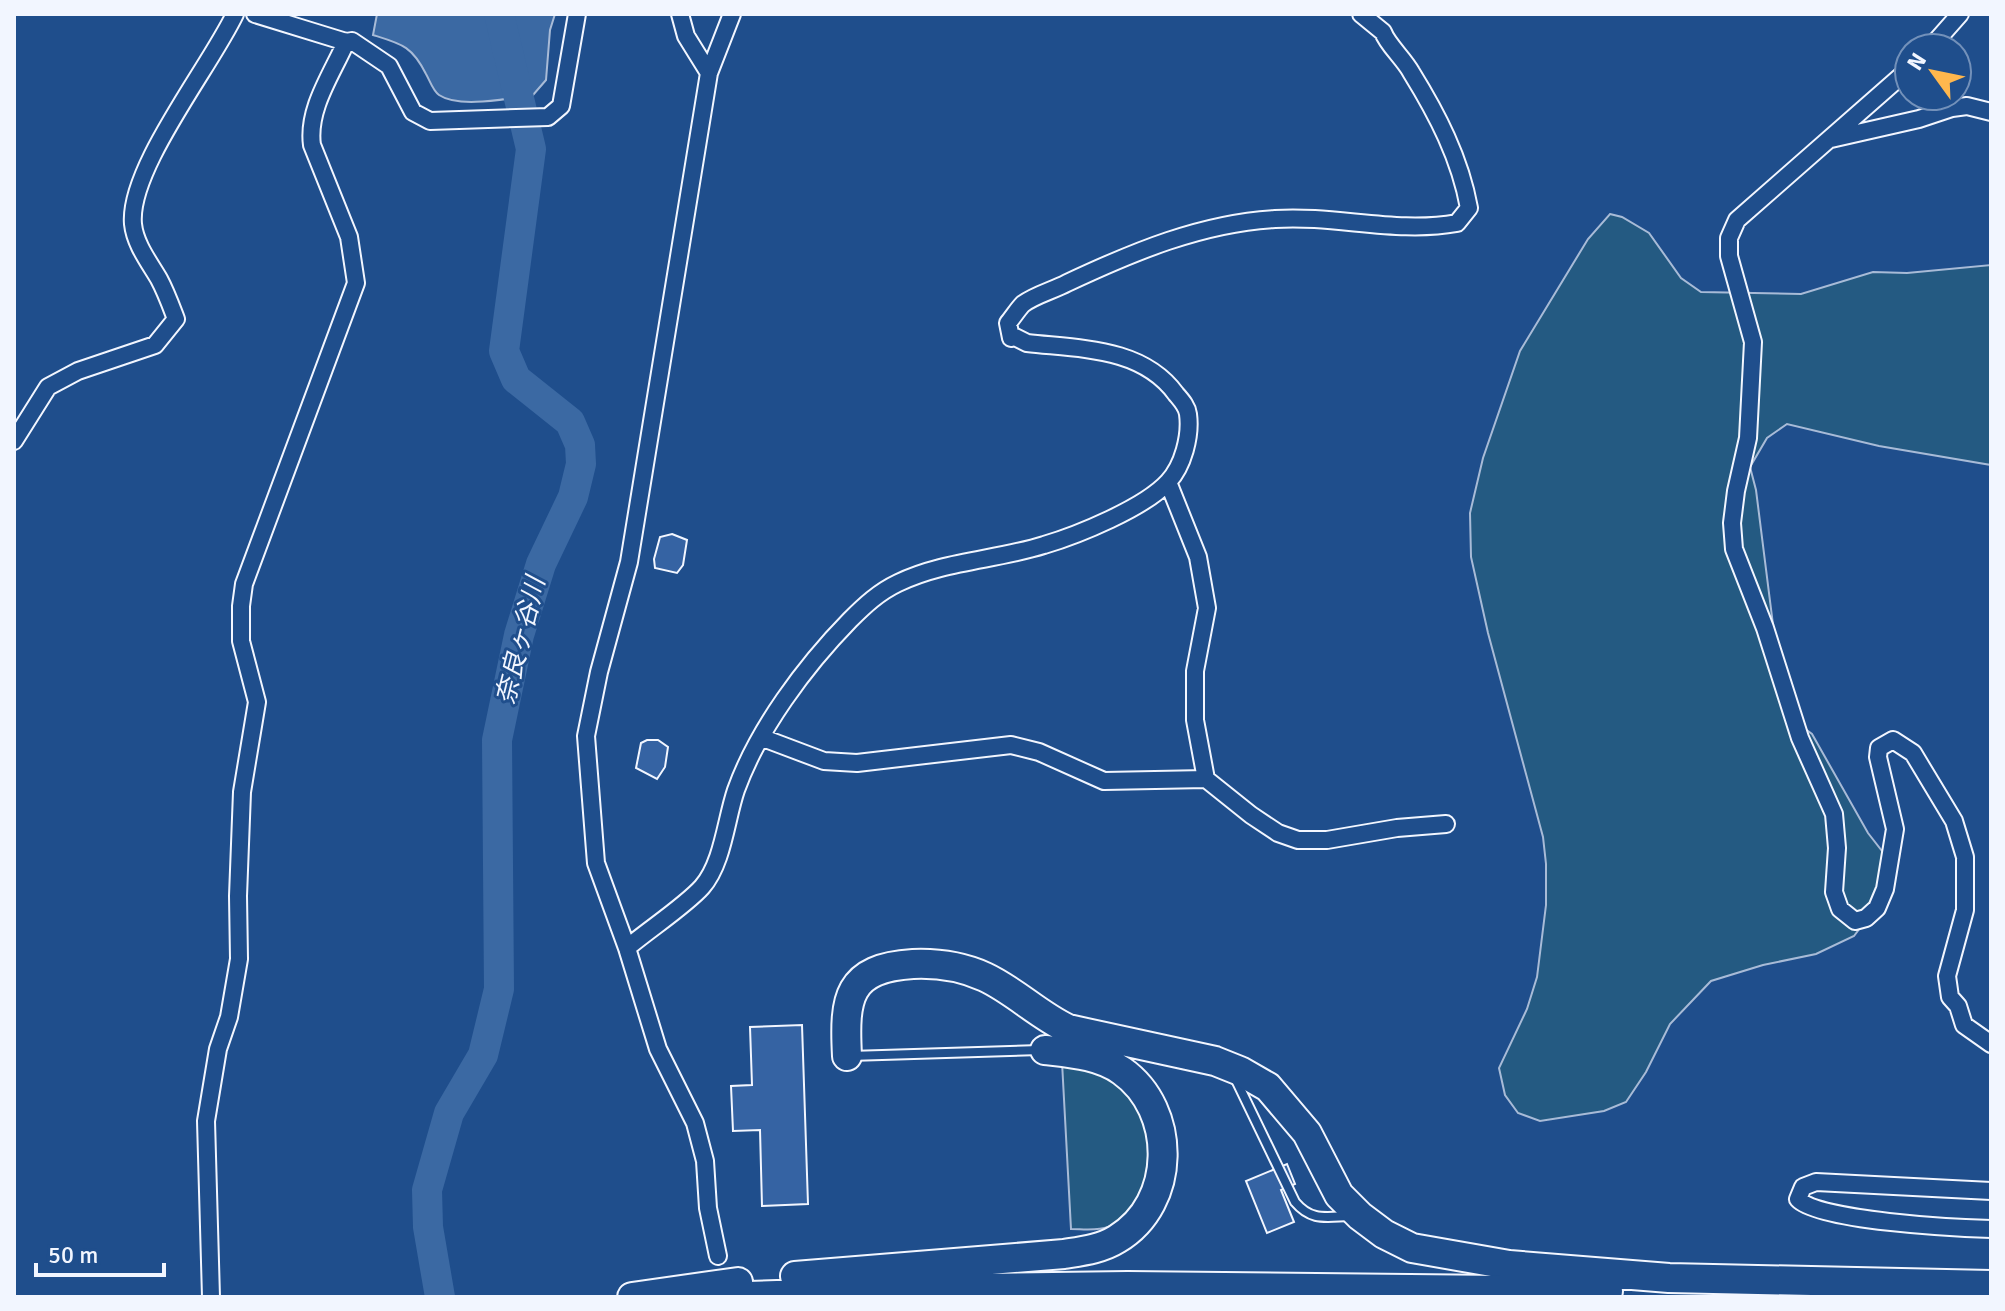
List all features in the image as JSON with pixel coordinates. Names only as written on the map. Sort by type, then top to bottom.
[{"type":"highway","points":[[847,1056],[849,1006],[856,987],[868,973],[885,966],[925,964],[957,967],[1005,987],[1046,1019],[1068,1029],[1215,1061],[1268,1087],[1307,1133],[1339,1195],[1384,1234],[1412,1248],[1509,1265],[1669,1278],[1991,1287]]},
{"type":"highway","points":[[632,1297],[710,1284],[1064,1254],[1096,1249],[1119,1238],[1139,1220],[1155,1195],[1162,1170],[1163,1141],[1156,1112],[1141,1090],[1121,1070],[1093,1058],[1045,1050]]},
{"type":"highway","points":[[717,1297],[1128,1286],[1636,1291],[1991,1287]]},
{"type":"street","points":[[14,441],[48,387],[78,371],[155,345],[176,319],[160,282],[136,240],[133,222],[136,190],[150,159],[235,14]]},
{"type":"street","points":[[255,14],[346,42],[352,41],[389,66],[413,112],[430,121],[548,117],[561,106],[577,14]]},
{"type":"street","points":[[680,14],[686,36],[709,73]]},
{"type":"street","points":[[718,1256],[708,1208],[705,1161],[695,1123],[676,1079],[658,1049],[627,948],[596,863],[586,736],[599,672],[629,562],[709,73],[732,14]]},
{"type":"street","points":[[627,948],[703,886],[720,851],[737,790],[784,699],[821,652],[876,595],[900,582],[952,566],[1044,546],[1074,535],[1134,506],[1168,482],[1183,454],[1189,427],[1187,409],[1166,380],[1138,362],[1117,354],[1027,343],[1011,338],[1008,323],[1023,304],[1173,238],[1221,226],[1275,219],[1317,219],[1420,227],[1457,223],[1469,208],[1464,180],[1434,109],[1402,56],[1383,32],[1361,14]]},
{"type":"street","points":[[1944,32],[1960,14]]},
{"type":"street","points":[[211,1297],[206,1121],[218,1049],[229,1017],[239,959],[242,792],[257,702],[241,641],[241,606],[244,584],[356,283],[349,237],[312,145],[310,130],[317,106],[346,42]]},
{"type":"street","points":[[1893,83],[1737,220],[1729,238],[1729,256],[1753,342],[1748,438],[1732,523],[1734,549],[1765,628],[1800,738],[1834,814],[1837,848],[1834,892],[1840,909],[1855,921],[1866,918],[1877,908],[1885,889],[1895,829],[1878,757],[1879,748],[1893,740],[1913,753],[1954,821],[1965,857],[1965,910],[1947,976],[1950,997],[1958,1006],[1964,1025],[1991,1044]]},
{"type":"street","points":[[1829,139],[1919,119],[1952,108],[1967,106],[1991,112]]},
{"type":"street","points":[[1168,482],[1198,557],[1207,608],[1195,671],[1195,720],[1206,779]]},
{"type":"street","points":[[763,738],[824,761],[870,762],[1011,745],[1039,752],[1104,781],[1206,779],[1265,824],[1298,840],[1327,840],[1397,828],[1446,824]]},
{"type":"street","points":[[1991,1191],[1816,1182],[1803,1187],[1798,1199],[1819,1211],[1944,1227],[1991,1229]]},
{"type":"lane","points":[[847,1056],[1045,1050]]},
{"type":"lane","points":[[1215,1061],[1242,1088],[1295,1202],[1304,1213],[1316,1217],[1360,1216]]},
{"type":"shaded area","points":[[377,14],[555,14],[550,30],[546,80],[533,95],[485,101],[448,99],[435,91],[411,52],[399,44],[373,35]]},
{"type":"shaded area","points":[[1610,214],[1622,217],[1649,233],[1681,278],[1701,292],[1801,294],[1873,272],[1907,273],[1991,265],[1991,465],[1879,446],[1787,424],[1767,438],[1750,467],[1756,490],[1782,696],[1793,720],[1812,734],[1868,833],[1889,860],[1883,897],[1854,936],[1816,954],[1763,965],[1711,981],[1670,1024],[1646,1072],[1626,1102],[1604,1111],[1540,1121],[1518,1113],[1505,1095],[1499,1068],[1527,1009],[1537,977],[1546,905],[1543,837],[1488,633],[1471,557],[1470,513],[1483,458],[1520,351],[1588,239]]},
{"type":"shaded area","points":[[1062,1062],[1095,1071],[1118,1082],[1136,1103],[1145,1122],[1150,1163],[1146,1183],[1138,1201],[1125,1216],[1108,1227],[1071,1229]]},
{"type":"building","points":[[672,534],[687,540],[683,565],[677,573],[655,568],[654,559],[660,537]]},
{"type":"building","points":[[658,740],[668,747],[665,767],[657,779],[636,768],[641,743]]},
{"type":"building","points":[[802,1025],[808,1204],[762,1206],[760,1130],[733,1131],[731,1086],[752,1085],[750,1027]]},
{"type":"building","points":[[1287,1164],[1295,1184],[1281,1190],[1294,1222],[1267,1233],[1246,1181]]},
{"type":"waterway","name":"奈良ヶ谷川","points":[[440,1297],[428,1227],[427,1190],[449,1113],[483,1055],[499,989],[497,740],[519,635],[541,564],[573,497],[581,464],[580,445],[570,422],[516,379],[504,351],[531,149],[499,14]]}]
